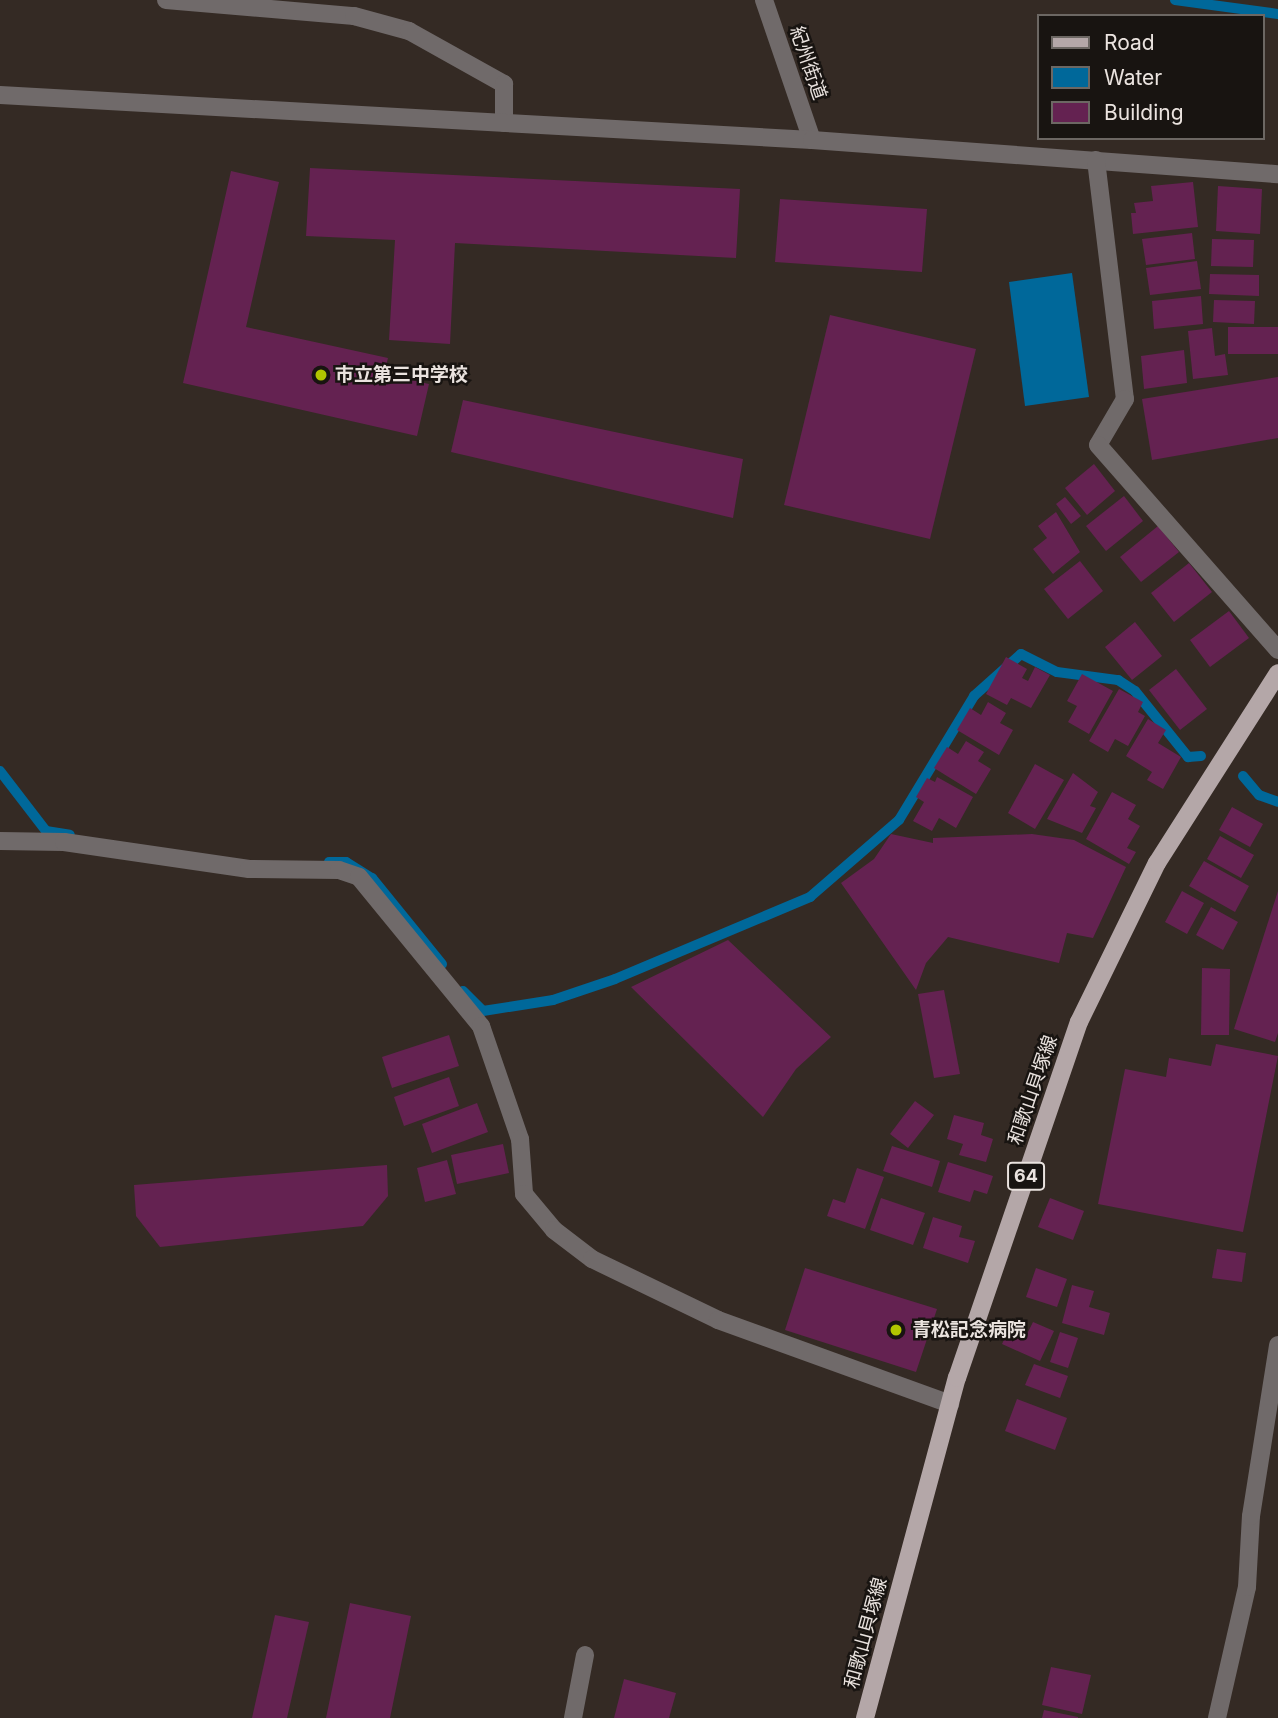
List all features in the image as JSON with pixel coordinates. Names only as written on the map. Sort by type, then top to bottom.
[{"type":"main road","name":"和歌山貝塚線","points":[[865,1718],[950,1404],[1079,1022],[1157,863],[1278,673]]},
{"type":"street","points":[[166,0],[354,16],[409,31],[504,84],[504,123]]},
{"type":"street","name":"紀州街道","points":[[764,0],[812,140]]},
{"type":"street","points":[[0,95],[812,140],[1278,174]]},
{"type":"street","points":[[1096,160],[1125,399],[1098,445],[1278,650]]},
{"type":"street","points":[[0,841],[64,842],[249,869],[339,870],[359,877],[481,1027],[520,1139],[524,1194],[554,1230],[592,1259],[718,1320],[950,1404]]},
{"type":"street","points":[[1217,1718],[1247,1587],[1251,1516],[1278,1345]]},
{"type":"street","points":[[573,1718],[585,1655]]},
{"type":"water","points":[[1072,273],[1089,397],[1025,406],[1009,282]]},
{"type":"building","points":[[310,168],[740,189],[736,258],[455,243],[450,344],[389,340],[395,240],[306,236]]},
{"type":"building","points":[[231,171],[279,182],[246,327],[388,358],[384,374],[429,384],[417,436],[183,383]]},
{"type":"building","points":[[1193,182],[1198,227],[1133,234],[1131,213],[1136,213],[1134,203],[1153,201],[1151,186]]},
{"type":"building","points":[[1218,186],[1262,189],[1260,234],[1216,231]]},
{"type":"building","points":[[780,199],[927,209],[922,272],[775,262]]},
{"type":"building","points":[[1192,233],[1195,259],[1146,265],[1142,239]]},
{"type":"building","points":[[1212,239],[1254,240],[1253,267],[1211,266]]},
{"type":"building","points":[[1197,261],[1201,289],[1150,295],[1146,268]]},
{"type":"building","points":[[1210,274],[1259,275],[1259,296],[1209,294]]},
{"type":"building","points":[[1201,296],[1203,324],[1154,329],[1152,301]]},
{"type":"building","points":[[1214,300],[1255,301],[1254,324],[1213,322]]},
{"type":"building","points":[[830,315],[976,349],[930,539],[784,505]]},
{"type":"building","points":[[1228,327],[1278,327],[1278,354],[1228,354]]},
{"type":"building","points":[[1212,328],[1215,356],[1225,354],[1228,375],[1193,379],[1188,331]]},
{"type":"building","points":[[1184,350],[1187,383],[1144,389],[1141,356]]},
{"type":"building","points":[[1278,377],[1278,438],[1152,460],[1142,399]]},
{"type":"building","points":[[463,400],[743,459],[733,518],[451,452]]},
{"type":"building","points":[[1094,464],[1115,491],[1087,515],[1065,488]]},
{"type":"building","points":[[1124,496],[1143,521],[1106,551],[1086,526]]},
{"type":"building","points":[[1065,497],[1081,516],[1071,524],[1056,504]]},
{"type":"building","points":[[1056,512],[1080,552],[1053,574],[1033,549],[1047,538],[1038,526]]},
{"type":"building","points":[[1158,526],[1179,552],[1141,582],[1120,557]]},
{"type":"building","points":[[1080,561],[1103,591],[1068,619],[1044,589]]},
{"type":"building","points":[[1189,563],[1212,592],[1174,622],[1151,593]]},
{"type":"building","points":[[1229,611],[1249,638],[1210,667],[1190,640]]},
{"type":"building","points":[[1135,622],[1162,656],[1132,680],[1105,647]]},
{"type":"building","points":[[1006,657],[1027,669],[1022,678],[1028,681],[1035,667],[1050,675],[1031,708],[1011,698],[1007,705],[986,694]]},
{"type":"building","points":[[1176,669],[1207,709],[1180,730],[1149,690]]},
{"type":"building","points":[[1082,674],[1113,691],[1089,734],[1068,722],[1077,706],[1067,701]]},
{"type":"building","points":[[1119,689],[1143,702],[1138,712],[1145,716],[1128,746],[1115,739],[1108,752],[1089,741]]},
{"type":"building","points":[[988,702],[1006,713],[1000,723],[1013,730],[999,755],[957,730],[970,708],[981,715]]},
{"type":"building","points":[[1148,719],[1166,730],[1158,743],[1181,757],[1163,789],[1147,780],[1152,772],[1126,756]]},
{"type":"building","points":[[966,741],[984,752],[978,761],[991,769],[976,794],[934,768],[947,747],[958,754]]},
{"type":"building","points":[[1035,764],[1064,780],[1035,829],[1008,813]]},
{"type":"building","points":[[1073,773],[1098,792],[1090,806],[1096,808],[1082,833],[1047,819]]},
{"type":"building","points":[[937,777],[973,797],[956,828],[939,818],[932,831],[913,821],[924,802],[916,797],[927,778],[935,782]]},
{"type":"building","points":[[1112,792],[1136,805],[1128,819],[1140,826],[1127,848],[1136,852],[1129,864],[1086,839]]},
{"type":"building","points":[[1232,807],[1263,824],[1250,847],[1219,830]]},
{"type":"building","points":[[891,834],[933,843],[933,838],[1032,834],[1074,840],[1126,867],[1093,938],[1067,933],[1059,963],[948,937],[926,963],[916,990],[841,883],[874,859]]},
{"type":"building","points":[[1220,836],[1254,855],[1241,878],[1207,859]]},
{"type":"building","points":[[1204,861],[1249,886],[1235,912],[1189,886]]},
{"type":"building","points":[[1182,891],[1204,903],[1187,934],[1165,922]]},
{"type":"building","points":[[1278,891],[1278,1033],[1275,1042],[1234,1029]]},
{"type":"building","points":[[1211,907],[1238,922],[1223,950],[1196,935]]},
{"type":"building","points":[[728,940],[831,1037],[796,1069],[763,1117],[631,987]]},
{"type":"building","points":[[1202,968],[1230,969],[1229,1035],[1201,1035]]},
{"type":"building","points":[[944,990],[960,1074],[934,1078],[918,994]]},
{"type":"building","points":[[449,1035],[459,1066],[392,1088],[382,1057]]},
{"type":"building","points":[[1216,1044],[1278,1056],[1243,1232],[1098,1204],[1125,1069],[1166,1077],[1169,1058],[1211,1066]]},
{"type":"building","points":[[449,1077],[459,1106],[404,1126],[394,1097]]},
{"type":"building","points":[[915,1101],[934,1115],[908,1148],[890,1134]]},
{"type":"building","points":[[477,1103],[488,1132],[432,1153],[422,1124]]},
{"type":"building","points":[[954,1115],[984,1123],[981,1135],[993,1139],[986,1162],[959,1155],[963,1144],[947,1139]]},
{"type":"building","points":[[503,1144],[509,1173],[457,1184],[451,1155]]},
{"type":"building","points":[[892,1146],[940,1161],[932,1187],[883,1171]]},
{"type":"building","points":[[447,1160],[456,1194],[425,1202],[417,1168]]},
{"type":"building","points":[[948,1162],[993,1176],[987,1194],[974,1190],[970,1202],[938,1192]]},
{"type":"building","points":[[387,1165],[388,1196],[363,1226],[160,1247],[136,1216],[134,1185]]},
{"type":"building","points":[[857,1168],[884,1177],[865,1229],[827,1216],[833,1199],[845,1203]]},
{"type":"building","points":[[881,1198],[925,1213],[913,1245],[870,1230]]},
{"type":"building","points":[[1050,1198],[1084,1211],[1073,1240],[1038,1227]]},
{"type":"building","points":[[933,1217],[962,1226],[959,1237],[975,1241],[968,1263],[923,1248]]},
{"type":"building","points":[[1217,1249],[1246,1253],[1242,1282],[1212,1278]]},
{"type":"building","points":[[805,1268],[937,1309],[916,1372],[785,1330]]},
{"type":"building","points":[[1036,1268],[1067,1279],[1057,1307],[1026,1297]]},
{"type":"building","points":[[1072,1285],[1094,1291],[1089,1307],[1110,1313],[1104,1335],[1062,1323]]},
{"type":"building","points":[[1033,1322],[1054,1331],[1040,1361],[1002,1344],[1011,1325],[1028,1332]]},
{"type":"building","points":[[1060,1332],[1078,1338],[1068,1368],[1050,1362]]},
{"type":"building","points":[[1034,1364],[1068,1376],[1060,1398],[1025,1385]]},
{"type":"building","points":[[1017,1399],[1067,1418],[1055,1450],[1005,1431]]},
{"type":"building","points":[[350,1603],[411,1616],[390,1718],[326,1718]]},
{"type":"building","points":[[275,1615],[309,1622],[287,1718],[252,1718]]},
{"type":"building","points":[[1051,1667],[1091,1675],[1082,1714],[1042,1705]]},
{"type":"building","points":[[624,1679],[676,1693],[669,1718],[614,1718]]},
{"type":"building","points":[[1044,1710],[1078,1717],[1078,1718],[1042,1718]]},
{"type":"waterway","points":[[1175,0],[1278,14]]},
{"type":"waterway","points":[[463,991],[483,1011],[553,1000],[615,979],[810,897],[899,820],[974,696],[1021,654],[1057,672],[1118,680],[1135,691],[1188,757],[1201,756]]},
{"type":"waterway","points":[[0,771],[46,831],[70,835]]},
{"type":"waterway","points":[[1243,776],[1259,795],[1278,802]]},
{"type":"waterway","points":[[329,862],[346,862],[372,878],[442,964]]},
{"type":"place","name":"市立第三中学校","points":[[321,375]]},
{"type":"place","name":"青松記念病院","points":[[896,1330]]}]
